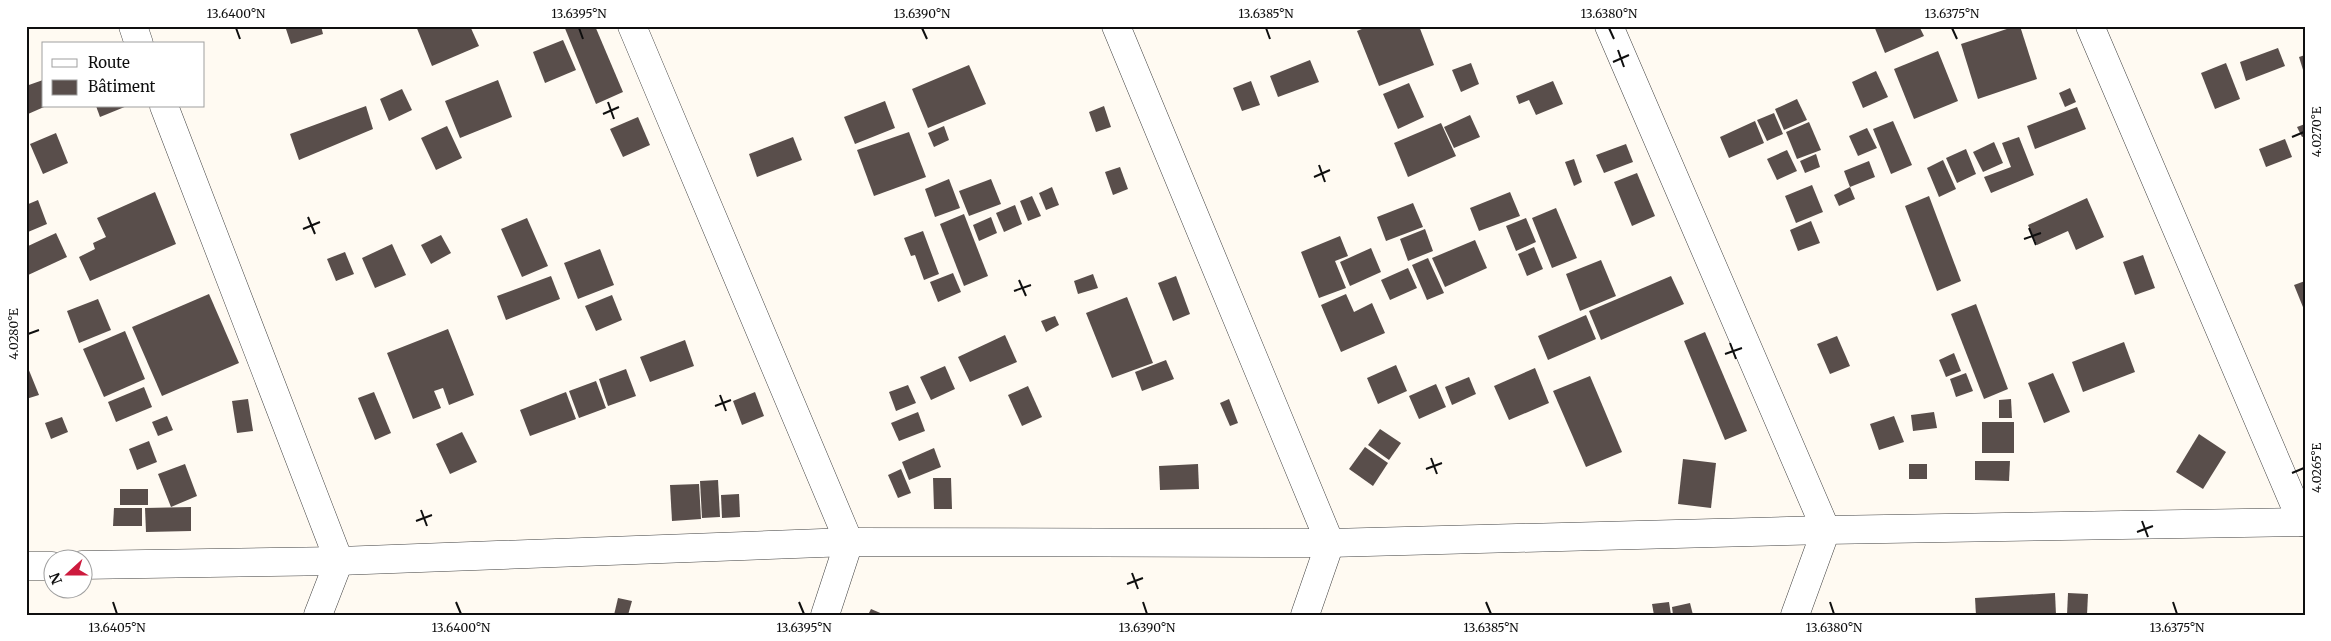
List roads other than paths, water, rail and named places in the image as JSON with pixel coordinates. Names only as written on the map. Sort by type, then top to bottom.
[{"type":"street","points":[[133,26],[138,42]]},
{"type":"street","points":[[632,26],[849,542],[825,615]]},
{"type":"street","points":[[1116,26],[1330,543],[1305,615]]},
{"type":"street","points":[[1609,26],[1826,530],[1795,615]]},
{"type":"street","points":[[92,565],[339,561],[849,542],[1330,543],[1826,530],[2304,522],[2090,26]]},
{"type":"street","points":[[165,108],[339,561],[318,615]]},
{"type":"street","points":[[26,566],[42,566]]}]
